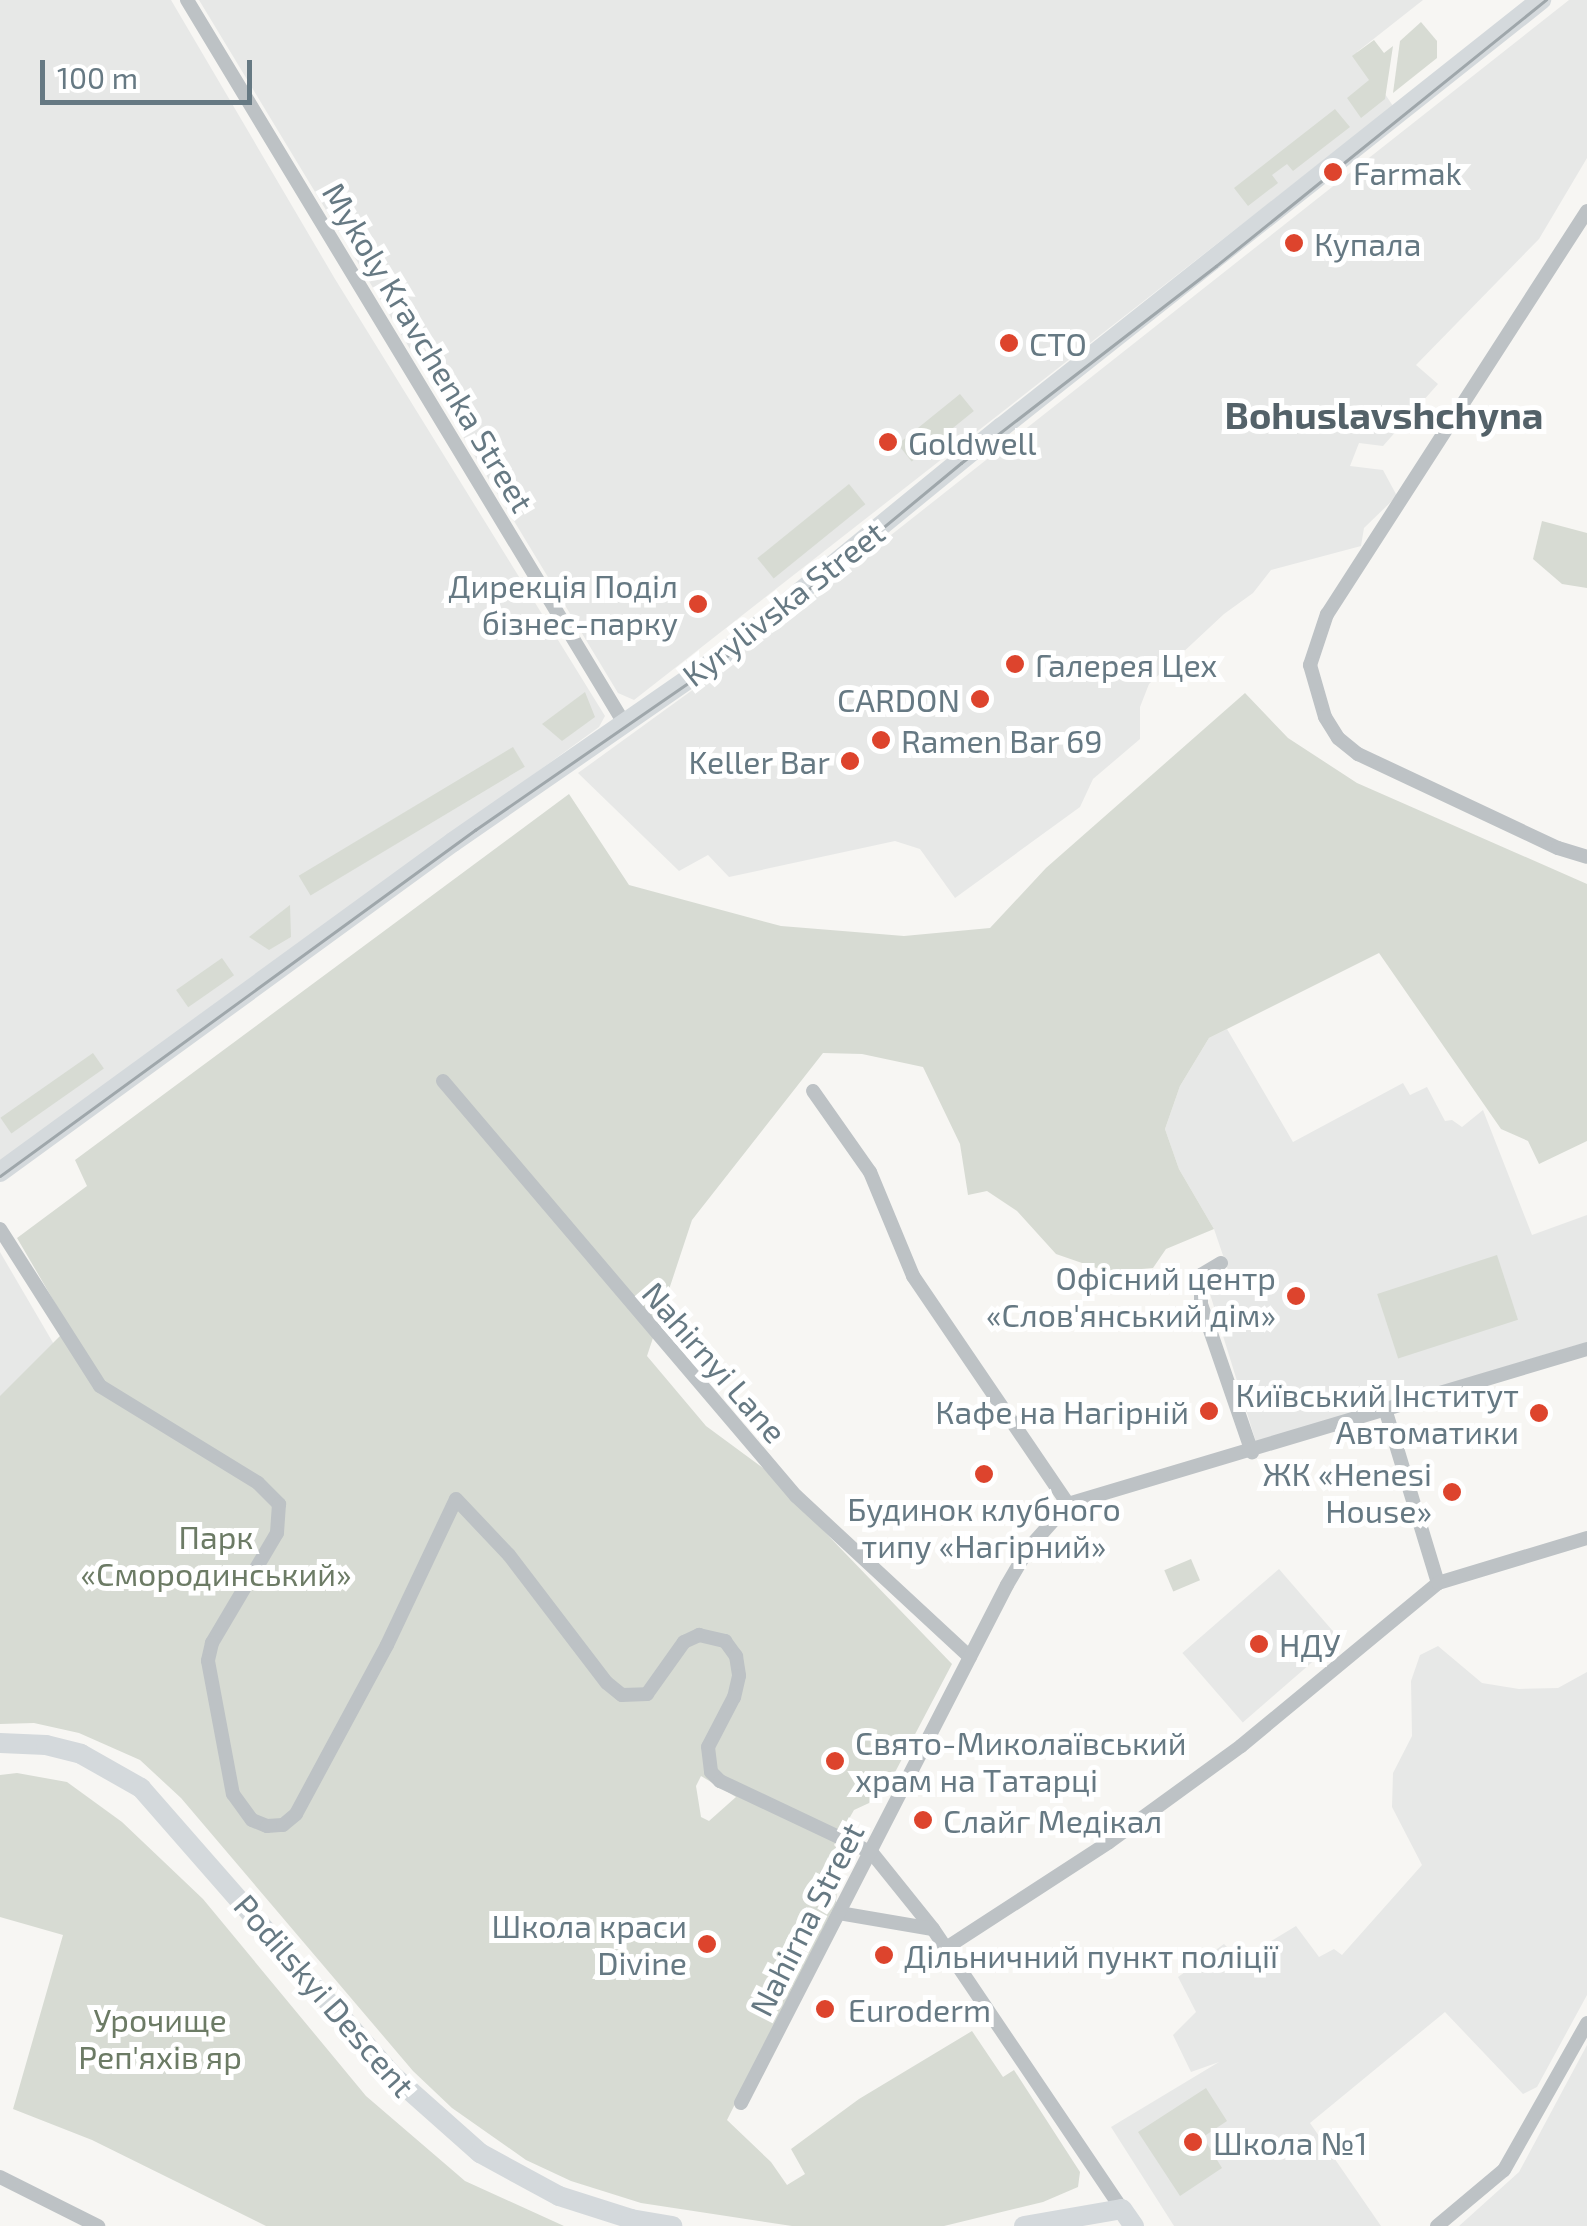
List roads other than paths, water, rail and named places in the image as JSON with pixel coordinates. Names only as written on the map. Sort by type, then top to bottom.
[{"type":"main road","name":"Kyrylivska Street","points":[[0,1172],[723,655],[987,439],[1542,0]]},
{"type":"main road","name":"Podilskyi Descent","points":[[0,1743],[46,1744],[80,1754],[141,1788],[390,2074],[480,2154],[559,2196],[631,2219],[672,2226]]},
{"type":"main road","points":[[1024,2226],[1128,2217]]},
{"type":"street","name":"Mykoly Kravchenka Street","points":[[187,0],[624,723]]},
{"type":"street","points":[[1587,211],[1326,614],[1310,665],[1325,717],[1338,738],[1358,754],[1558,848],[1587,856]]},
{"type":"street","name":"Nahirnyi Lane","points":[[442,1082],[796,1496],[970,1657]]},
{"type":"street","points":[[814,1091],[870,1172],[913,1276],[1068,1504],[1587,1349]]},
{"type":"street","points":[[0,1229],[100,1386],[258,1483],[279,1504],[278,1533],[212,1643],[208,1661],[233,1794],[252,1820],[267,1826],[283,1825],[296,1814],[343,1732],[456,1499],[508,1556],[607,1682],[622,1695],[646,1694],[684,1642],[699,1636],[725,1641],[736,1656],[739,1676],[734,1697],[708,1747],[711,1772],[720,1781],[872,1853],[933,1929],[1128,2217]]},
{"type":"street","points":[[1221,1263],[1201,1275],[1201,1304],[1252,1452]]},
{"type":"street","points":[[1386,1412],[1438,1583]]},
{"type":"street","name":"Nahirna Street","points":[[741,2103],[1028,1549],[1068,1504]]},
{"type":"street","points":[[946,1948],[1108,1842],[1240,1746],[1438,1583],[1587,1538]]},
{"type":"street","points":[[839,1912],[933,1929]]},
{"type":"street","points":[[1437,2226],[1504,2170],[1587,2023]]},
{"type":"street","points":[[0,2177],[98,2226]]},
{"type":"tram line","points":[[0,1176],[475,830],[729,655],[961,463],[1216,266],[1546,0]]},
{"type":"place","name":"Farmak","points":[[1333,172]]},
{"type":"place","name":"Купала","points":[[1294,243]]},
{"type":"place","name":"СТО","points":[[1009,343]]},
{"type":"place","name":"Goldwell","points":[[888,442]]},
{"type":"place","name":"Дирекція Поділ бізнес-парку","points":[[698,604]]},
{"type":"place","name":"Галерея Цех","points":[[1015,664]]},
{"type":"place","name":"CARDON","points":[[980,699]]},
{"type":"place","name":"Ramen Bar 69","points":[[881,740]]},
{"type":"place","name":"Keller Bar","points":[[850,761]]},
{"type":"place","name":"Офісний центр «Слов'янський дім»","points":[[1296,1296]]},
{"type":"place","name":"Кафе на Нагірній","points":[[1209,1411]]},
{"type":"place","name":"Київський Інститут Автоматики","points":[[1539,1413]]},
{"type":"place","name":"Будинок клубного типу «Нагірний»","points":[[984,1474]]},
{"type":"place","name":"ЖК «Henesi House»","points":[[1452,1492]]},
{"type":"place","name":"НДУ","points":[[1259,1644]]},
{"type":"place","name":"Свято-Миколаївський храм на Татарці","points":[[835,1761]]},
{"type":"place","name":"Слайг Медікал","points":[[923,1820]]},
{"type":"place","name":"Школа краси Divine","points":[[707,1944]]},
{"type":"place","name":"Дільничний пункт поліції","points":[[884,1955]]},
{"type":"place","name":"Euroderm","points":[[825,2009]]},
{"type":"place","name":"Школа №1","points":[[1193,2142]]},
{"type":"district","name":"Bohuslavshchyna","points":[[1384,415]]},
{"type":"park label","name":"Парк «Смородинський»","points":[[216,1556]]},
{"type":"park label","name":"Урочище Реп'яхів яр","points":[[160,2038]]}]
